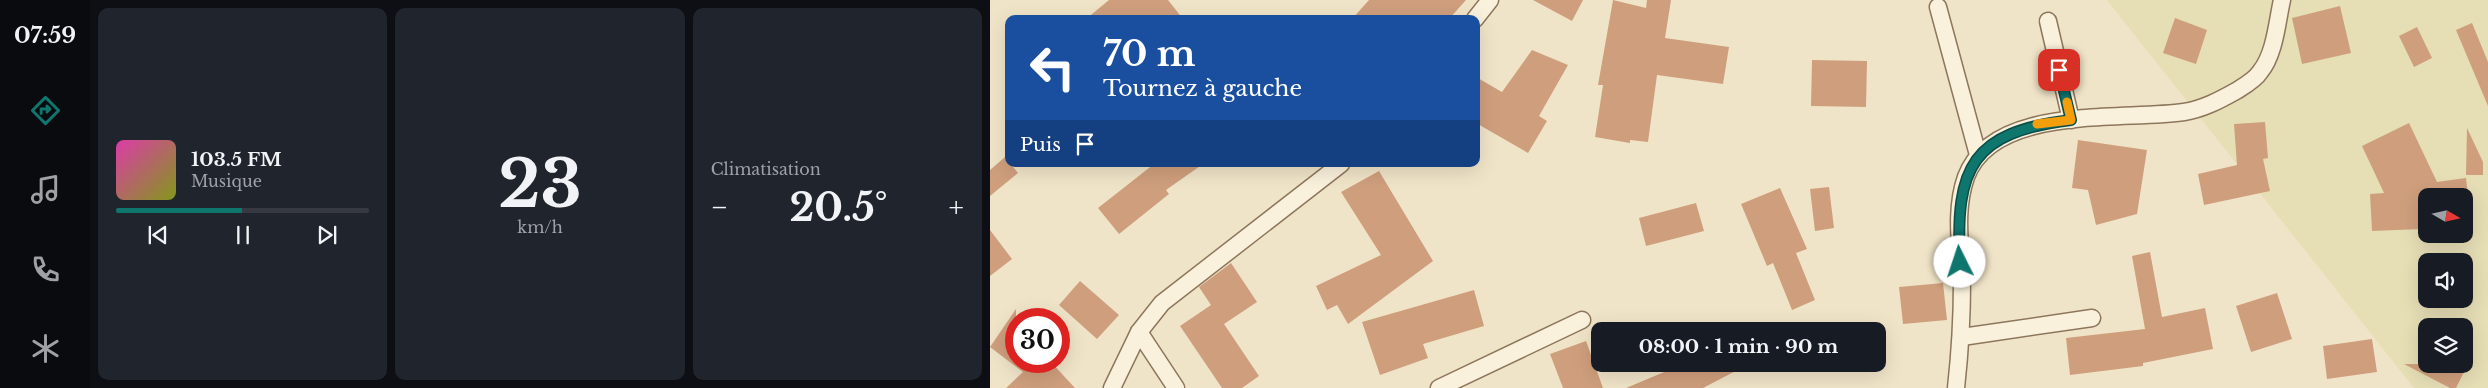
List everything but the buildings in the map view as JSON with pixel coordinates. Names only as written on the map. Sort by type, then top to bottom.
[{"type":"street","points":[[1478,15],[1490,0]]},
{"type":"street","points":[[1956,388],[1962,337],[1958,226],[1966,176],[1978,155],[2008,136],[2039,124],[2185,112],[2216,103],[2243,87],[2261,72],[2270,52],[2282,0]]},
{"type":"street","points":[[1938,7],[1978,155]]},
{"type":"street","points":[[2048,21],[2071,120]]},
{"type":"street","points":[[1112,388],[1139,332],[1162,303],[1197,273],[1337,167]]},
{"type":"street","points":[[1962,337],[2092,318]]},
{"type":"street","points":[[1439,388],[1582,320]]},
{"type":"street","points":[[1139,332],[1176,388]]},
{"type":"shaded area","points":[[2107,0],[2488,0],[2488,388],[2414,388]]},
{"type":"slow traffic","points":[[2037,124],[2071,120],[2067,102]]},
{"type":"route","points":[[1960,262],[1958,226],[1966,176],[1978,155],[1992,144],[2039,124],[2071,120],[2059,70]]}]
